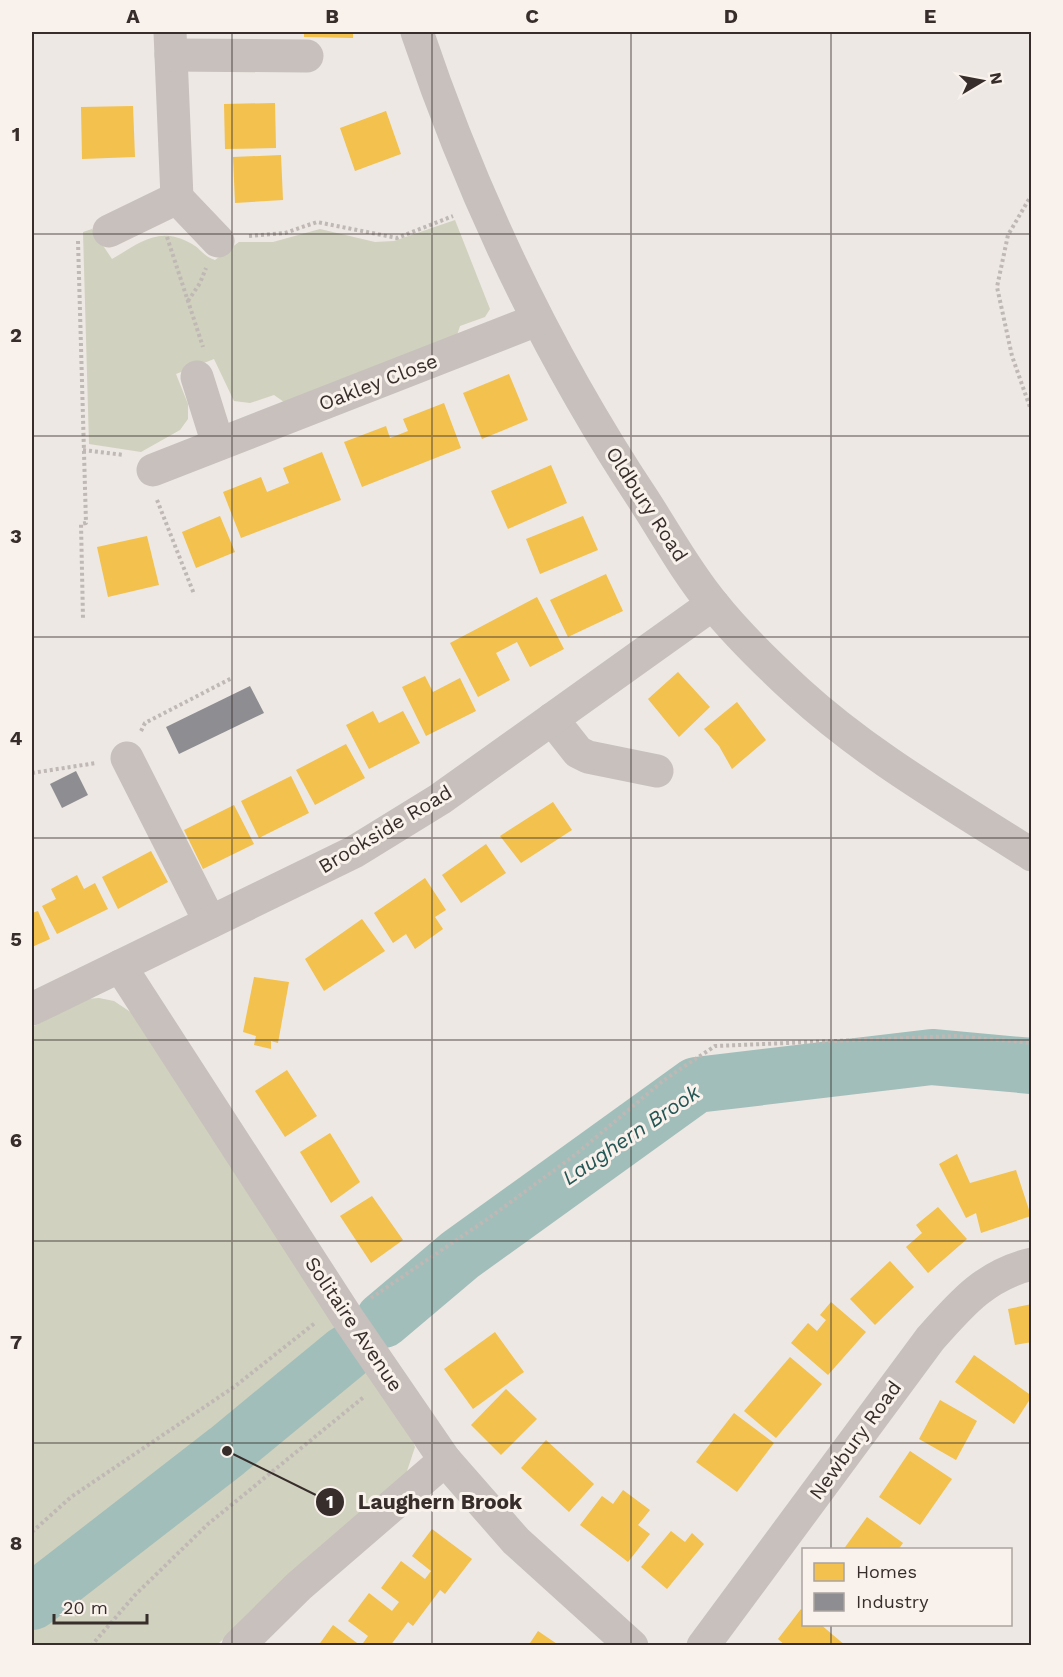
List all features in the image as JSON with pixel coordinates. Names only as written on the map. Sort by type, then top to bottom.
[{"type":"street","name":"Oldbury Road","points":[[417,32],[440,98],[483,204],[561,368],[626,473],[713,604],[796,690],[861,746],[1032,855]]},
{"type":"street","points":[[165,204],[171,43],[307,56]]},
{"type":"street","points":[[109,231],[165,204]]},
{"type":"street","points":[[165,204],[227,238]]},
{"type":"street","name":"Oakley Close","points":[[146,474],[537,320]]},
{"type":"street","points":[[197,376],[218,444]]},
{"type":"street","name":"Brookside Road","points":[[32,1009],[354,852],[440,799],[713,604]]},
{"type":"street","points":[[552,719],[578,752],[588,757],[657,771]]},
{"type":"street","points":[[127,758],[210,922]]},
{"type":"street","name":"Solitaire Avenue","points":[[120,966],[344,1311],[446,1460],[516,1541],[632,1646]]},
{"type":"street","name":"Newbury Road","points":[[703,1646],[930,1339],[967,1298],[1008,1270],[1032,1264]]},
{"type":"street","points":[[238,1646],[299,1586],[446,1460]]},
{"type":"path","points":[[1032,194],[1008,235],[996,287],[1012,357],[1032,413]]},
{"type":"path","points":[[165,204],[167,235],[211,372],[197,376]]},
{"type":"path","points":[[227,238],[260,237],[285,233],[317,222],[397,238],[483,204]]},
{"type":"path","points":[[83,619],[81,524],[86,523],[77,224],[96,223],[109,231]]},
{"type":"path","points":[[83,450],[146,474],[194,594]]},
{"type":"path","points":[[386,1288],[518,1197],[575,1155],[664,1080],[715,1047],[954,1036],[1032,1043]]},
{"type":"path","points":[[32,1532],[71,1497],[344,1311]]},
{"type":"path","points":[[91,1646],[135,1595],[208,1524],[388,1377]]},
{"type":"green space","points":[[455,220],[490,309],[485,317],[460,326],[457,335],[284,402],[274,395],[250,403],[234,401],[214,359],[176,374],[188,404],[188,419],[180,430],[141,452],[89,444],[83,232],[92,229],[112,259],[150,238],[170,236],[192,244],[215,260],[239,242],[273,242],[320,229],[375,242],[394,241]]},
{"type":"green space","points":[[99,998],[114,1001],[132,1013],[410,1434],[415,1447],[406,1474],[278,1587],[217,1645],[32,1646],[32,1027],[87,999]]},
{"type":"building: Homes","points":[[304,32],[353,32],[353,38],[304,37]]},
{"type":"building: Homes","points":[[275,103],[276,148],[225,149],[224,104]]},
{"type":"building: Homes","points":[[133,106],[135,157],[82,159],[81,107]]},
{"type":"building: Homes","points":[[386,111],[401,154],[355,171],[340,128]]},
{"type":"building: Homes","points":[[281,155],[283,200],[235,203],[233,157]]},
{"type":"building: Homes","points":[[509,374],[528,420],[482,439],[463,393]]},
{"type":"building: Homes","points":[[444,403],[461,448],[362,487],[344,442],[386,426],[390,438],[408,431],[403,419]]},
{"type":"building: Homes","points":[[322,452],[341,500],[241,538],[223,492],[261,477],[267,492],[289,483],[283,468]]},
{"type":"building: Homes","points":[[551,465],[567,503],[508,529],[491,491]]},
{"type":"building: Homes","points":[[220,516],[235,552],[196,568],[182,532]]},
{"type":"building: Homes","points":[[583,516],[598,550],[540,574],[526,539]]},
{"type":"building: Homes","points":[[147,536],[159,585],[108,597],[97,547]]},
{"type":"building: Homes","points":[[606,574],[623,611],[568,637],[550,600]]},
{"type":"building: Homes","points":[[537,597],[564,649],[530,667],[517,642],[496,653],[510,680],[478,697],[450,643]]},
{"type":"building: Homes","points":[[678,672],[710,707],[679,737],[648,699]]},
{"type":"building: Homes","points":[[425,676],[433,692],[460,678],[476,711],[426,736],[402,687]]},
{"type":"building: Homes","points":[[737,702],[766,740],[732,769],[719,746],[704,729]]},
{"type":"building: Homes","points":[[373,711],[379,723],[403,711],[420,743],[369,769],[346,725]]},
{"type":"building: Homes","points":[[346,744],[365,778],[315,805],[296,770]]},
{"type":"building: Homes","points":[[291,776],[309,813],[259,838],[241,801]]},
{"type":"building: Homes","points":[[553,802],[572,830],[521,863],[500,836]]},
{"type":"building: Homes","points":[[234,805],[254,844],[203,869],[184,830]]},
{"type":"building: Homes","points":[[486,844],[506,873],[461,903],[442,875]]},
{"type":"building: Homes","points":[[151,851],[168,882],[118,909],[102,877]]},
{"type":"building: Homes","points":[[77,875],[84,889],[95,883],[108,909],[57,934],[42,906],[56,899],[51,889]]},
{"type":"building: Homes","points":[[425,878],[446,910],[435,917],[443,929],[415,949],[406,934],[393,943],[374,913]]},
{"type":"building: Homes","points":[[38,911],[50,939],[32,947],[32,913]]},
{"type":"building: Homes","points":[[362,919],[385,951],[324,991],[305,959]]},
{"type":"building: Homes","points":[[254,977],[289,982],[278,1043],[271,1041],[271,1049],[254,1045],[256,1036],[243,1032]]},
{"type":"building: Homes","points":[[287,1070],[317,1116],[285,1137],[255,1091]]},
{"type":"building: Homes","points":[[330,1133],[360,1182],[331,1203],[300,1152]]},
{"type":"building: Homes","points":[[957,1154],[970,1183],[1016,1170],[1031,1216],[981,1233],[976,1213],[966,1218],[939,1164]]},
{"type":"building: Homes","points":[[372,1196],[403,1240],[371,1263],[340,1216]]},
{"type":"building: Homes","points":[[938,1207],[967,1239],[928,1273],[906,1247],[922,1233],[916,1225]]},
{"type":"building: Homes","points":[[890,1261],[914,1287],[875,1325],[850,1299]]},
{"type":"building: Homes","points":[[831,1302],[866,1332],[828,1375],[791,1343],[808,1323],[817,1331],[826,1320],[820,1315]]},
{"type":"building: Homes","points":[[1032,1304],[1032,1342],[1015,1345],[1008,1309]]},
{"type":"building: Homes","points":[[495,1332],[524,1372],[473,1409],[444,1369]]},
{"type":"building: Homes","points":[[974,1355],[1032,1396],[1014,1424],[955,1382]]},
{"type":"building: Homes","points":[[790,1357],[822,1384],[776,1438],[744,1411]]},
{"type":"building: Homes","points":[[506,1389],[537,1419],[501,1455],[471,1425]]},
{"type":"building: Homes","points":[[940,1400],[977,1421],[956,1460],[919,1439]]},
{"type":"building: Homes","points":[[734,1413],[774,1443],[737,1492],[696,1462]]},
{"type":"building: Homes","points":[[546,1440],[594,1484],[569,1512],[521,1468]]},
{"type":"building: Homes","points":[[910,1451],[952,1479],[920,1525],[879,1497]]},
{"type":"building: Homes","points":[[623,1490],[650,1510],[638,1525],[650,1534],[628,1562],[580,1525],[602,1496],[613,1504]]},
{"type":"building: Homes","points":[[867,1517],[903,1543],[899,1548],[844,1548]]},
{"type":"building: Homes","points":[[432,1529],[472,1559],[445,1594],[440,1590],[413,1626],[408,1622],[390,1646],[361,1646],[368,1636],[348,1621],[369,1593],[392,1611],[399,1602],[381,1588],[401,1561],[425,1579],[431,1571],[412,1556]]},
{"type":"building: Homes","points":[[671,1531],[685,1542],[692,1533],[704,1544],[667,1589],[641,1567]]},
{"type":"building: Homes","points":[[801,1609],[802,1626],[822,1626],[846,1646],[786,1646],[778,1639]]},
{"type":"building: Homes","points":[[333,1625],[361,1646],[318,1646]]},
{"type":"building: Homes","points":[[538,1631],[560,1646],[528,1646]]},
{"type":"building: Industry","points":[[250,686],[264,713],[179,754],[166,727]]},
{"type":"building: Industry","points":[[76,771],[88,795],[62,808],[50,784]]},
{"type":"waterway","name":"Laughern Brook","points":[[383,1320],[460,1255],[696,1085],[932,1057],[1032,1066]]},
{"type":"waterway","name":"Laughern Brook","points":[[32,1602],[227,1451],[346,1353]]},
{"type":"place","name":"Laughern Brook","points":[[227,1451]]}]
